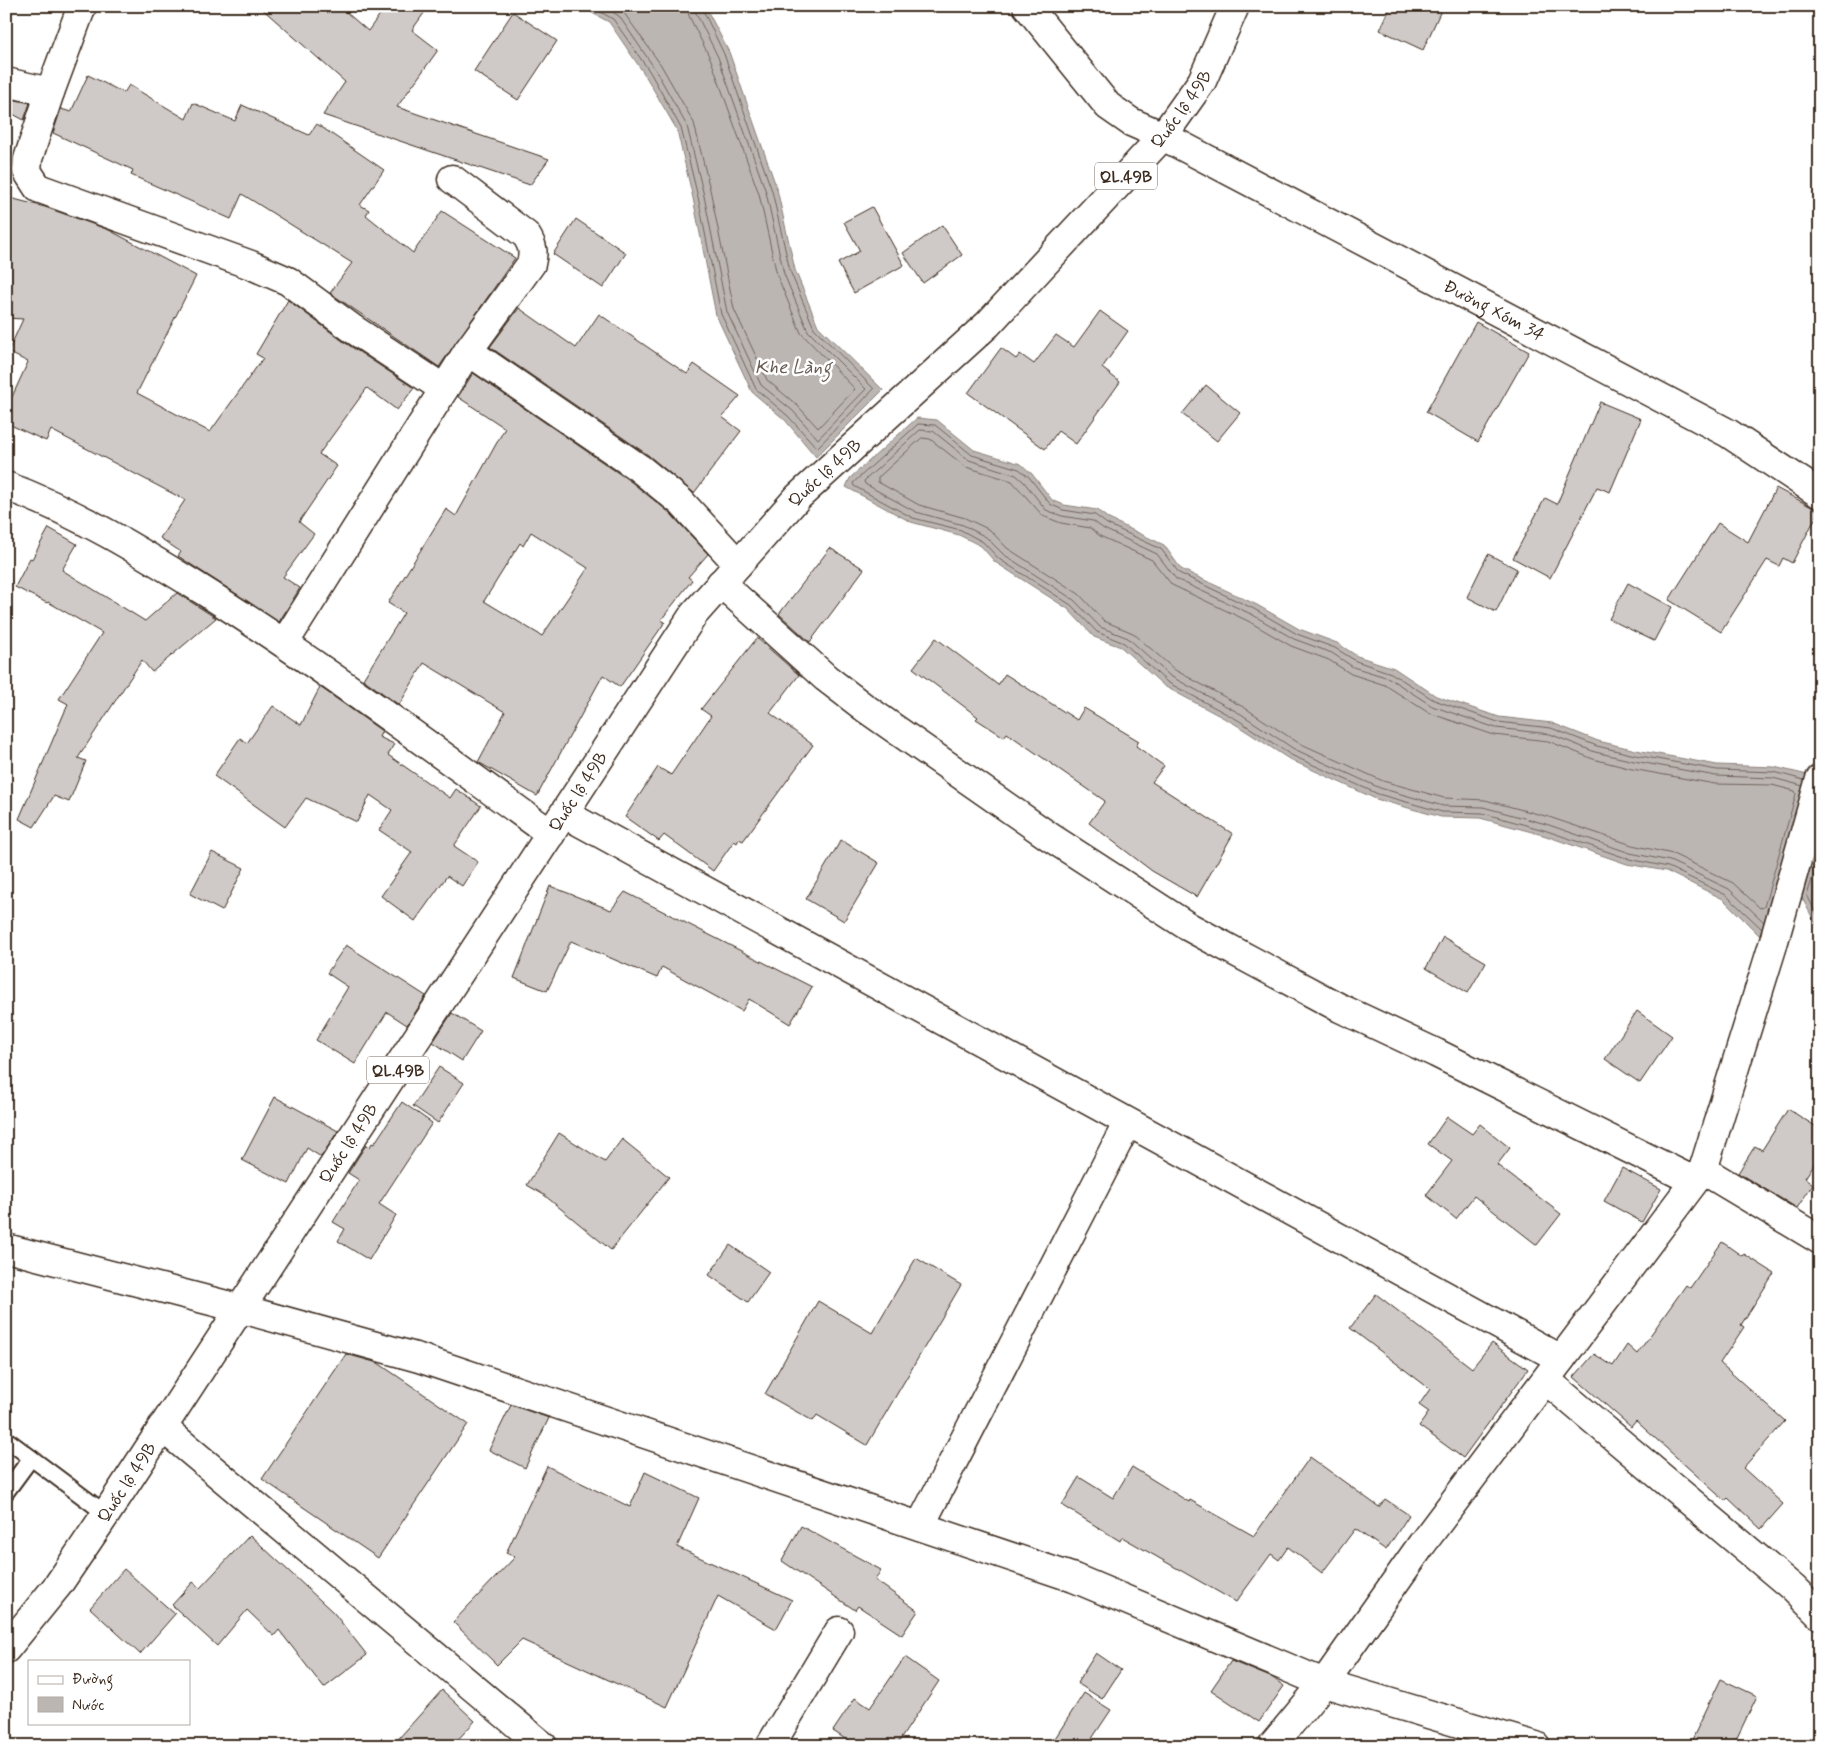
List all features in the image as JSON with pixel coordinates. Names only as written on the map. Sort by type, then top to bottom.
[{"type":"street","points":[[82,6],[50,92],[28,159],[27,171],[38,188],[251,265],[288,281],[353,330],[444,389]]},
{"type":"street","name":"Đường Xóm 34","points":[[1027,6],[1108,106],[1131,122],[1163,136],[1728,433],[1820,494]]},
{"type":"street","name":"Quốc lộ 49B","points":[[6,1649],[58,1585],[106,1514],[242,1309],[694,614],[798,497],[988,324],[1163,136],[1202,81],[1235,6]]},
{"type":"street","points":[[6,82],[50,92]]},
{"type":"street","points":[[285,642],[468,351],[524,275],[534,253],[532,243],[526,236],[452,179]]},
{"type":"street","points":[[468,351],[639,468],[681,502],[729,573],[826,678],[865,708],[1050,837],[1189,927],[1340,1008],[1698,1176],[1820,1240]]},
{"type":"street","points":[[6,486],[91,526],[162,565],[285,642],[558,824],[1127,1124],[1554,1370],[1793,1588],[1820,1615]]},
{"type":"street","points":[[1272,1746],[1324,1683],[1422,1544],[1698,1176],[1772,948],[1820,779]]},
{"type":"street","points":[[920,1526],[1127,1124]]},
{"type":"street","points":[[6,1248],[242,1309],[419,1358],[1074,1578],[1324,1683],[1536,1746]]},
{"type":"street","points":[[162,1427],[543,1746]]},
{"type":"street","points":[[770,1746],[839,1631]]},
{"type":"lane","points":[[6,1439],[106,1514]]},
{"type":"lane","points":[[6,1492],[31,1458]]},
{"type":"water","name":"Khe Làng","points":[[579,6],[705,6],[729,52],[777,189],[795,270],[818,326],[883,390],[816,457],[785,420],[752,392],[716,315],[693,198],[677,130],[645,75],[609,22]]},
{"type":"water","points":[[917,418],[937,420],[974,450],[1021,464],[1032,474],[1052,500],[1064,505],[1097,510],[1109,519],[1164,545],[1181,569],[1257,605],[1299,629],[1337,643],[1357,656],[1394,668],[1436,696],[1499,717],[1552,723],[1598,741],[1636,750],[1717,765],[1774,767],[1820,778],[1772,948],[1723,899],[1666,871],[1627,864],[1543,835],[1480,818],[1441,817],[1376,799],[1289,759],[1235,724],[1164,686],[1121,647],[1094,637],[1068,609],[995,562],[981,546],[959,535],[911,522],[846,487],[850,478]]},
{"type":"water","points":[[1820,837],[1820,932],[1801,896]]},
{"type":"building","points":[[259,6],[339,6],[368,31],[386,6],[429,6],[412,30],[438,50],[397,107],[549,159],[530,185],[323,115],[345,82]]},
{"type":"building","points":[[1391,6],[1443,6],[1423,50],[1380,30]]},
{"type":"building","points":[[513,12],[557,41],[518,100],[474,71]]},
{"type":"building","points":[[88,75],[124,93],[129,85],[186,119],[193,103],[235,121],[242,105],[309,135],[317,124],[384,170],[360,205],[369,210],[366,215],[413,253],[442,211],[515,258],[439,367],[330,293],[352,263],[242,194],[231,219],[131,175],[133,170],[53,133],[61,109],[71,112]]},
{"type":"building","points":[[11,99],[30,103],[24,120],[7,111]]},
{"type":"building","points":[[6,197],[45,207],[109,230],[196,276],[137,393],[210,432],[263,358],[256,354],[288,300],[344,342],[414,388],[397,410],[367,388],[319,454],[337,466],[299,522],[314,534],[283,577],[300,588],[279,622],[178,556],[181,552],[160,538],[185,500],[51,430],[46,441],[6,423],[6,410],[28,362],[8,352],[23,319],[6,318]]},
{"type":"building","points":[[872,207],[904,265],[854,293],[838,263],[860,251],[844,222]]},
{"type":"building","points":[[576,219],[626,253],[603,288],[553,254]]},
{"type":"building","points":[[942,225],[962,255],[923,283],[903,253]]},
{"type":"building","points":[[519,308],[576,348],[599,314],[687,374],[694,364],[740,396],[722,417],[741,431],[694,493],[648,455],[490,347]]},
{"type":"building","points":[[1100,311],[1128,331],[1102,368],[1120,382],[1076,444],[1058,431],[1045,449],[968,393],[1001,348],[1016,359],[1020,354],[1034,364],[1056,335],[1074,347]]},
{"type":"building","points":[[1476,322],[1529,352],[1478,442],[1426,412]]},
{"type":"building","points":[[473,373],[630,481],[670,513],[708,554],[688,577],[692,580],[661,620],[665,622],[620,687],[603,675],[537,796],[478,762],[505,712],[424,663],[399,705],[363,679],[404,613],[388,603],[446,509],[456,516],[505,428],[458,397]],"holes":[[[531,532],[588,568],[542,636],[484,601],[520,543],[523,546]]]},
{"type":"building","points":[[1206,385],[1240,413],[1217,441],[1182,414]]},
{"type":"building","points":[[1600,402],[1641,419],[1610,492],[1597,487],[1550,578],[1513,558],[1545,498],[1557,504]]},
{"type":"building","points":[[1776,488],[1819,511],[1792,563],[1783,558],[1779,566],[1767,560],[1721,632],[1669,600],[1718,523],[1748,542]]},
{"type":"building","points":[[49,528],[77,544],[62,570],[145,621],[177,593],[216,618],[152,672],[142,660],[78,758],[86,761],[69,802],[54,796],[34,827],[19,819],[68,704],[59,699],[102,633],[48,602],[15,587]]},
{"type":"building","points":[[830,548],[864,569],[810,642],[779,614]]},
{"type":"building","points":[[1488,554],[1517,569],[1496,612],[1467,597]]},
{"type":"building","points":[[1628,583],[1672,607],[1654,641],[1609,619]]},
{"type":"building","points":[[757,638],[799,675],[770,713],[813,745],[743,841],[739,839],[737,843],[734,841],[713,871],[664,835],[659,841],[625,817],[658,767],[671,775],[711,716],[701,709]]},
{"type":"building","points":[[936,638],[998,685],[1005,674],[1077,720],[1084,708],[1139,741],[1136,746],[1164,766],[1152,782],[1233,834],[1197,897],[1152,871],[1089,823],[1105,801],[1007,733],[1004,737],[976,719],[978,717],[913,668]]},
{"type":"building","points":[[320,687],[382,731],[379,737],[394,744],[388,755],[450,798],[456,789],[481,806],[454,846],[478,862],[462,886],[447,876],[415,921],[381,896],[412,852],[379,830],[392,810],[370,795],[357,822],[306,798],[285,827],[214,776],[240,738],[247,743],[273,706],[301,725]]},
{"type":"building","points":[[841,840],[879,863],[844,921],[806,899]]},
{"type":"building","points":[[212,852],[244,868],[222,911],[190,894]]},
{"type":"building","points":[[550,886],[611,910],[625,892],[812,987],[790,1024],[749,999],[742,1011],[662,967],[657,978],[571,941],[547,991],[514,978]]},
{"type":"building","points":[[1443,937],[1486,962],[1468,993],[1426,968]]},
{"type":"building","points":[[346,945],[426,996],[407,1025],[387,1012],[355,1064],[316,1040],[348,987],[327,973]]},
{"type":"building","points":[[1637,1011],[1672,1036],[1640,1083],[1605,1059]]},
{"type":"building","points":[[452,1013],[481,1031],[462,1061],[433,1042]]},
{"type":"building","points":[[439,1067],[464,1083],[438,1123],[413,1106]]},
{"type":"building","points":[[275,1097],[338,1131],[321,1157],[307,1148],[289,1184],[242,1160]]},
{"type":"building","points":[[402,1102],[432,1123],[379,1204],[396,1215],[369,1260],[338,1241],[345,1229],[333,1222],[359,1180],[348,1173],[366,1145],[370,1147],[372,1143],[374,1144]]},
{"type":"building","points":[[1788,1109],[1820,1129],[1820,1155],[1805,1178],[1813,1184],[1797,1208],[1738,1173],[1755,1146],[1762,1150]]},
{"type":"building","points":[[1447,1117],[1472,1134],[1480,1124],[1510,1148],[1497,1165],[1561,1214],[1537,1245],[1474,1196],[1456,1219],[1426,1195],[1452,1161],[1428,1144]]},
{"type":"building","points":[[559,1133],[605,1162],[622,1139],[669,1177],[611,1250],[544,1195],[527,1185]]},
{"type":"building","points":[[1622,1168],[1661,1189],[1642,1222],[1604,1201]]},
{"type":"building","points":[[1722,1242],[1742,1256],[1744,1254],[1774,1273],[1741,1325],[1744,1327],[1720,1363],[1785,1421],[1743,1468],[1783,1504],[1761,1529],[1728,1498],[1725,1501],[1636,1421],[1631,1427],[1574,1377],[1594,1354],[1613,1366],[1627,1345],[1637,1354],[1686,1285],[1690,1288]]},
{"type":"building","points":[[730,1245],[769,1272],[748,1302],[709,1275]]},
{"type":"building","points":[[916,1258],[961,1285],[867,1445],[817,1415],[813,1421],[765,1394],[818,1301],[872,1333]]},
{"type":"building","points":[[1376,1294],[1472,1368],[1492,1343],[1528,1369],[1463,1458],[1419,1426],[1429,1412],[1419,1405],[1430,1389],[1350,1328]]},
{"type":"building","points":[[346,1354],[378,1363],[468,1424],[378,1558],[262,1479]]},
{"type":"building","points":[[511,1405],[549,1418],[525,1468],[489,1450]]},
{"type":"building","points":[[1310,1457],[1379,1507],[1385,1499],[1409,1515],[1386,1550],[1355,1529],[1322,1573],[1288,1547],[1279,1560],[1271,1554],[1236,1602],[1122,1537],[1120,1541],[1062,1505],[1079,1477],[1113,1498],[1132,1467],[1189,1502],[1190,1500],[1254,1536]]},
{"type":"building","points":[[547,1466],[630,1507],[645,1472],[699,1498],[677,1547],[792,1600],[776,1629],[718,1596],[667,1707],[522,1640],[497,1665],[453,1622],[515,1557],[506,1553]]},
{"type":"building","points":[[801,1526],[881,1570],[875,1580],[918,1611],[902,1635],[858,1606],[855,1610],[782,1561]]},
{"type":"building","points":[[250,1535],[334,1613],[367,1655],[324,1688],[279,1630],[274,1636],[247,1610],[217,1646],[172,1605],[193,1582],[200,1588]]},
{"type":"building","points":[[124,1569],[175,1614],[140,1654],[90,1608]]},
{"type":"building","points":[[1096,1653],[1121,1670],[1102,1699],[1077,1683]]},
{"type":"building","points":[[905,1657],[939,1681],[896,1746],[856,1746],[833,1731],[855,1698],[870,1708]]},
{"type":"building","points":[[1231,1661],[1273,1678],[1284,1686],[1259,1722],[1211,1690]]},
{"type":"building","points":[[1721,1679],[1757,1696],[1733,1746],[1689,1746]]},
{"type":"building","points":[[442,1690],[475,1721],[452,1746],[392,1746]]},
{"type":"building","points":[[1084,1693],[1111,1710],[1087,1746],[1050,1746]]}]
